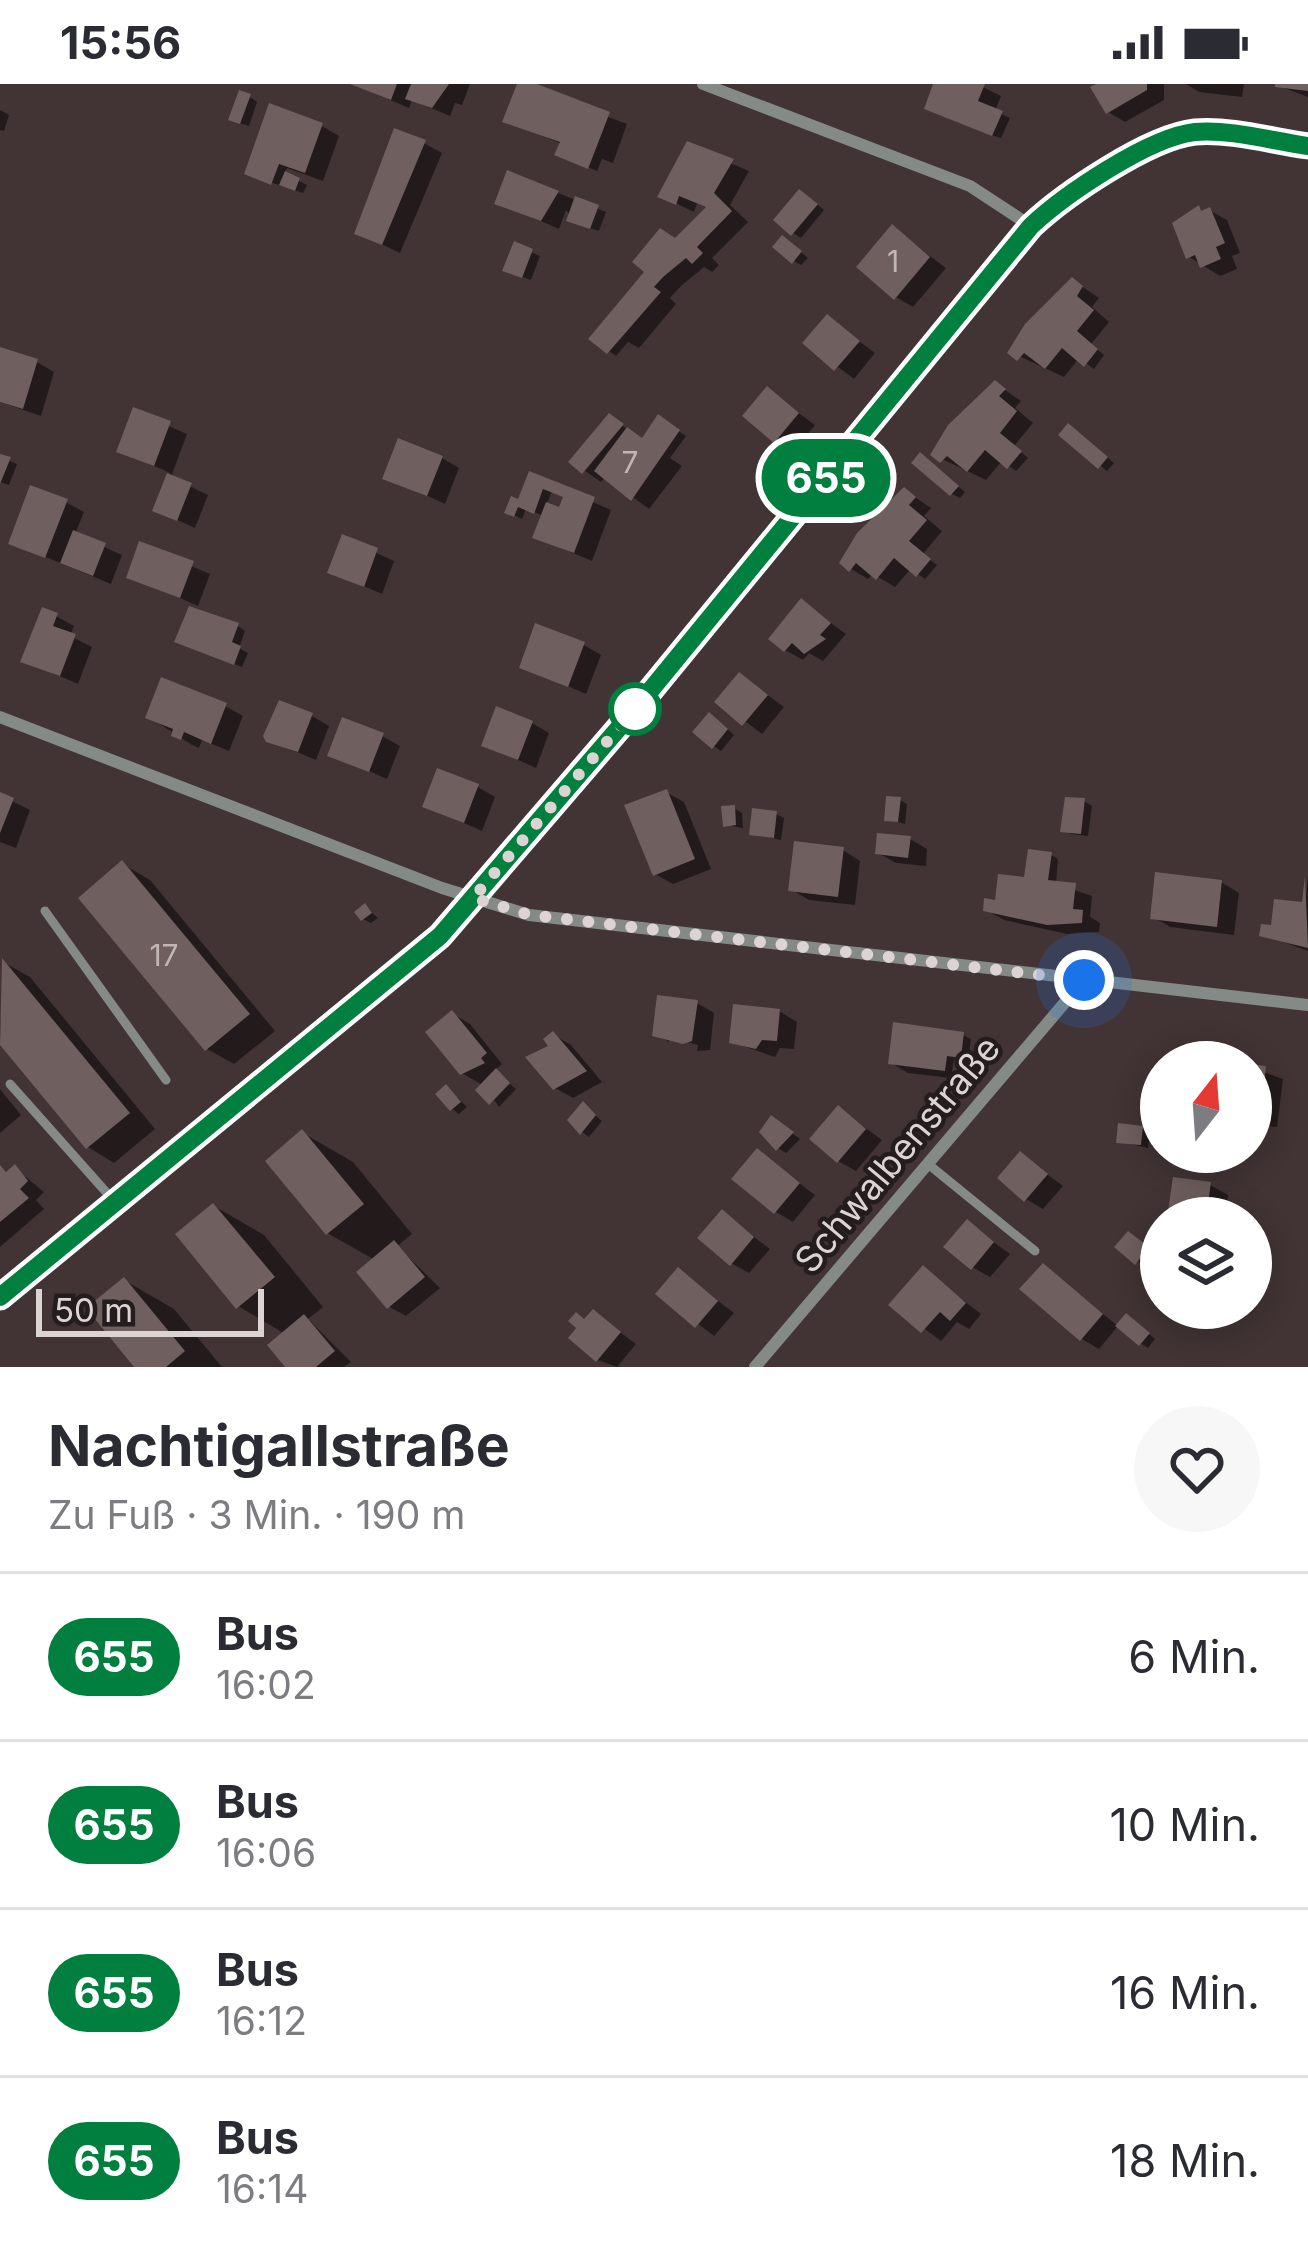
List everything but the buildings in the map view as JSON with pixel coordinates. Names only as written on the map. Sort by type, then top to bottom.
[{"type":"street","points":[[703,84],[970,186],[1031,226]]},
{"type":"street","points":[[0,1297],[440,936],[1031,226],[1057,202],[1161,143],[1192,132],[1308,146]]},
{"type":"street","points":[[0,717],[473,898],[530,915],[1308,1005]]},
{"type":"street","name":"Schwalbenstraße","points":[[755,1367],[1084,980]]},
{"type":"lane","points":[[45,911],[166,1080]]},
{"type":"lane","points":[[10,1084],[114,1201]]},
{"type":"lane","points":[[928,1164],[1035,1251]]},
{"type":"bus line","name":"655","points":[[0,1297],[440,936],[636,708],[1031,226],[1057,202],[1161,143],[1192,132],[1308,146]]},
{"type":"route","points":[[635,709],[473,898],[530,915],[1084,980]]}]
